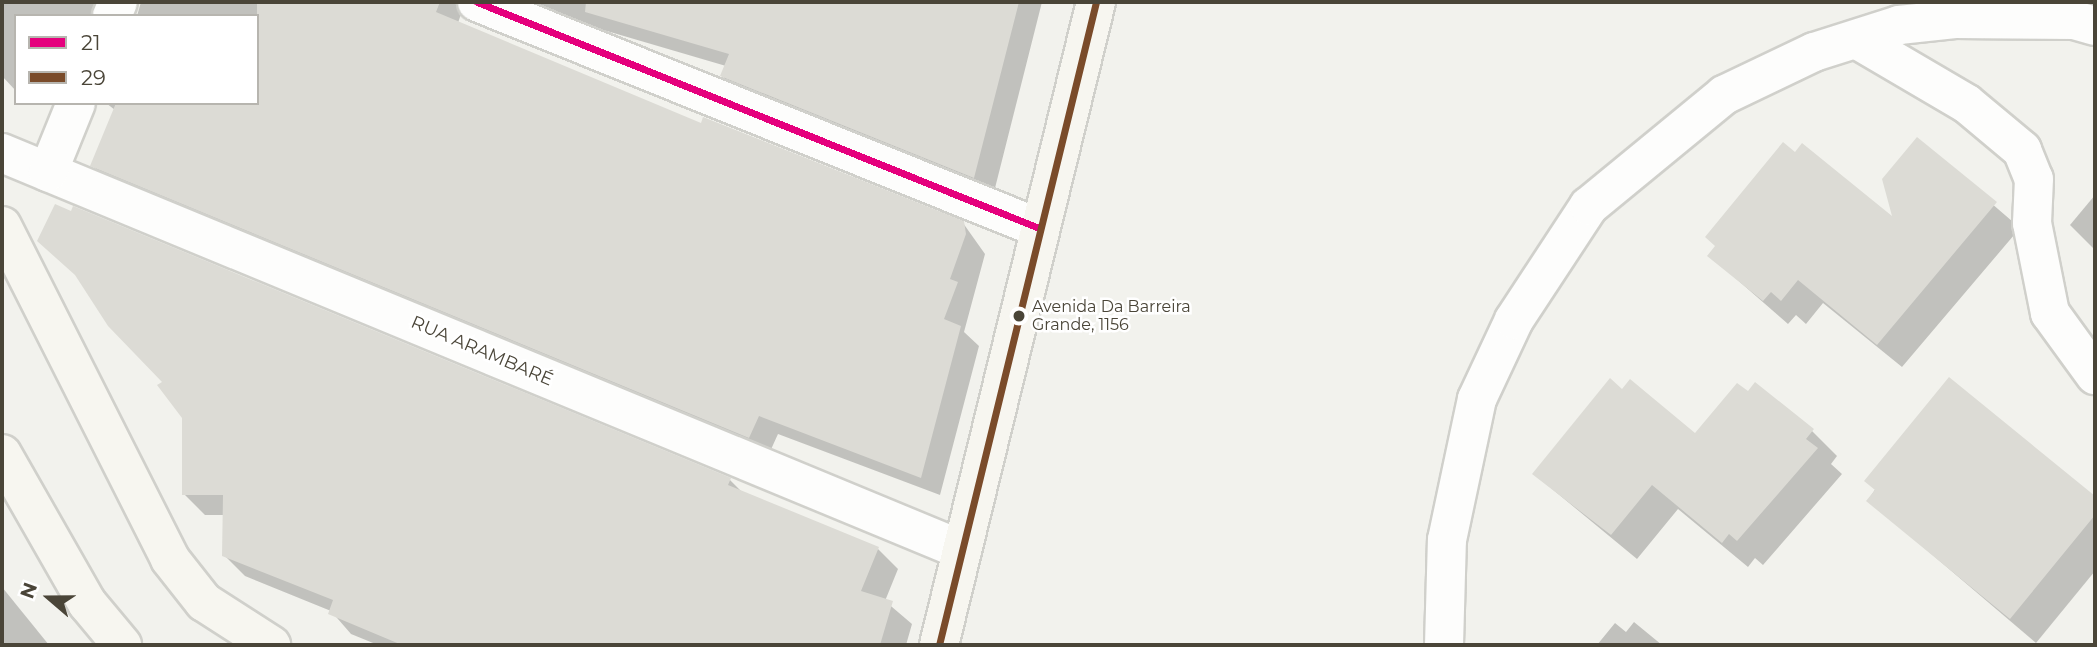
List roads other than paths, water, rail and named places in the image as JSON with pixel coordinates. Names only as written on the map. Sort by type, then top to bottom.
[{"type":"main road","points":[[939,645],[1096,2]]},
{"type":"main road","points":[[2,226],[170,559],[204,602],[271,645]]},
{"type":"main road","points":[[2,454],[14,496],[87,603],[122,645]]},
{"type":"street","points":[[477,2],[1039,228]]},
{"type":"street","points":[[1444,645],[1447,540],[1477,399],[1556,249],[1590,205],[1724,94],[1814,52],[1858,40],[1908,13],[2074,16]]},
{"type":"street","points":[[1858,40],[1967,104],[2022,149],[2034,179],[2032,223],[2050,313],[2095,375]]},
{"type":"street","points":[[48,172],[75,105]]},
{"type":"street","name":"RUA ARAMBARÉ","points":[[2,153],[962,550]]},
{"type":"place","name":"Avenida Da Barreira Grande, 1156","points":[[1019,316]]}]
